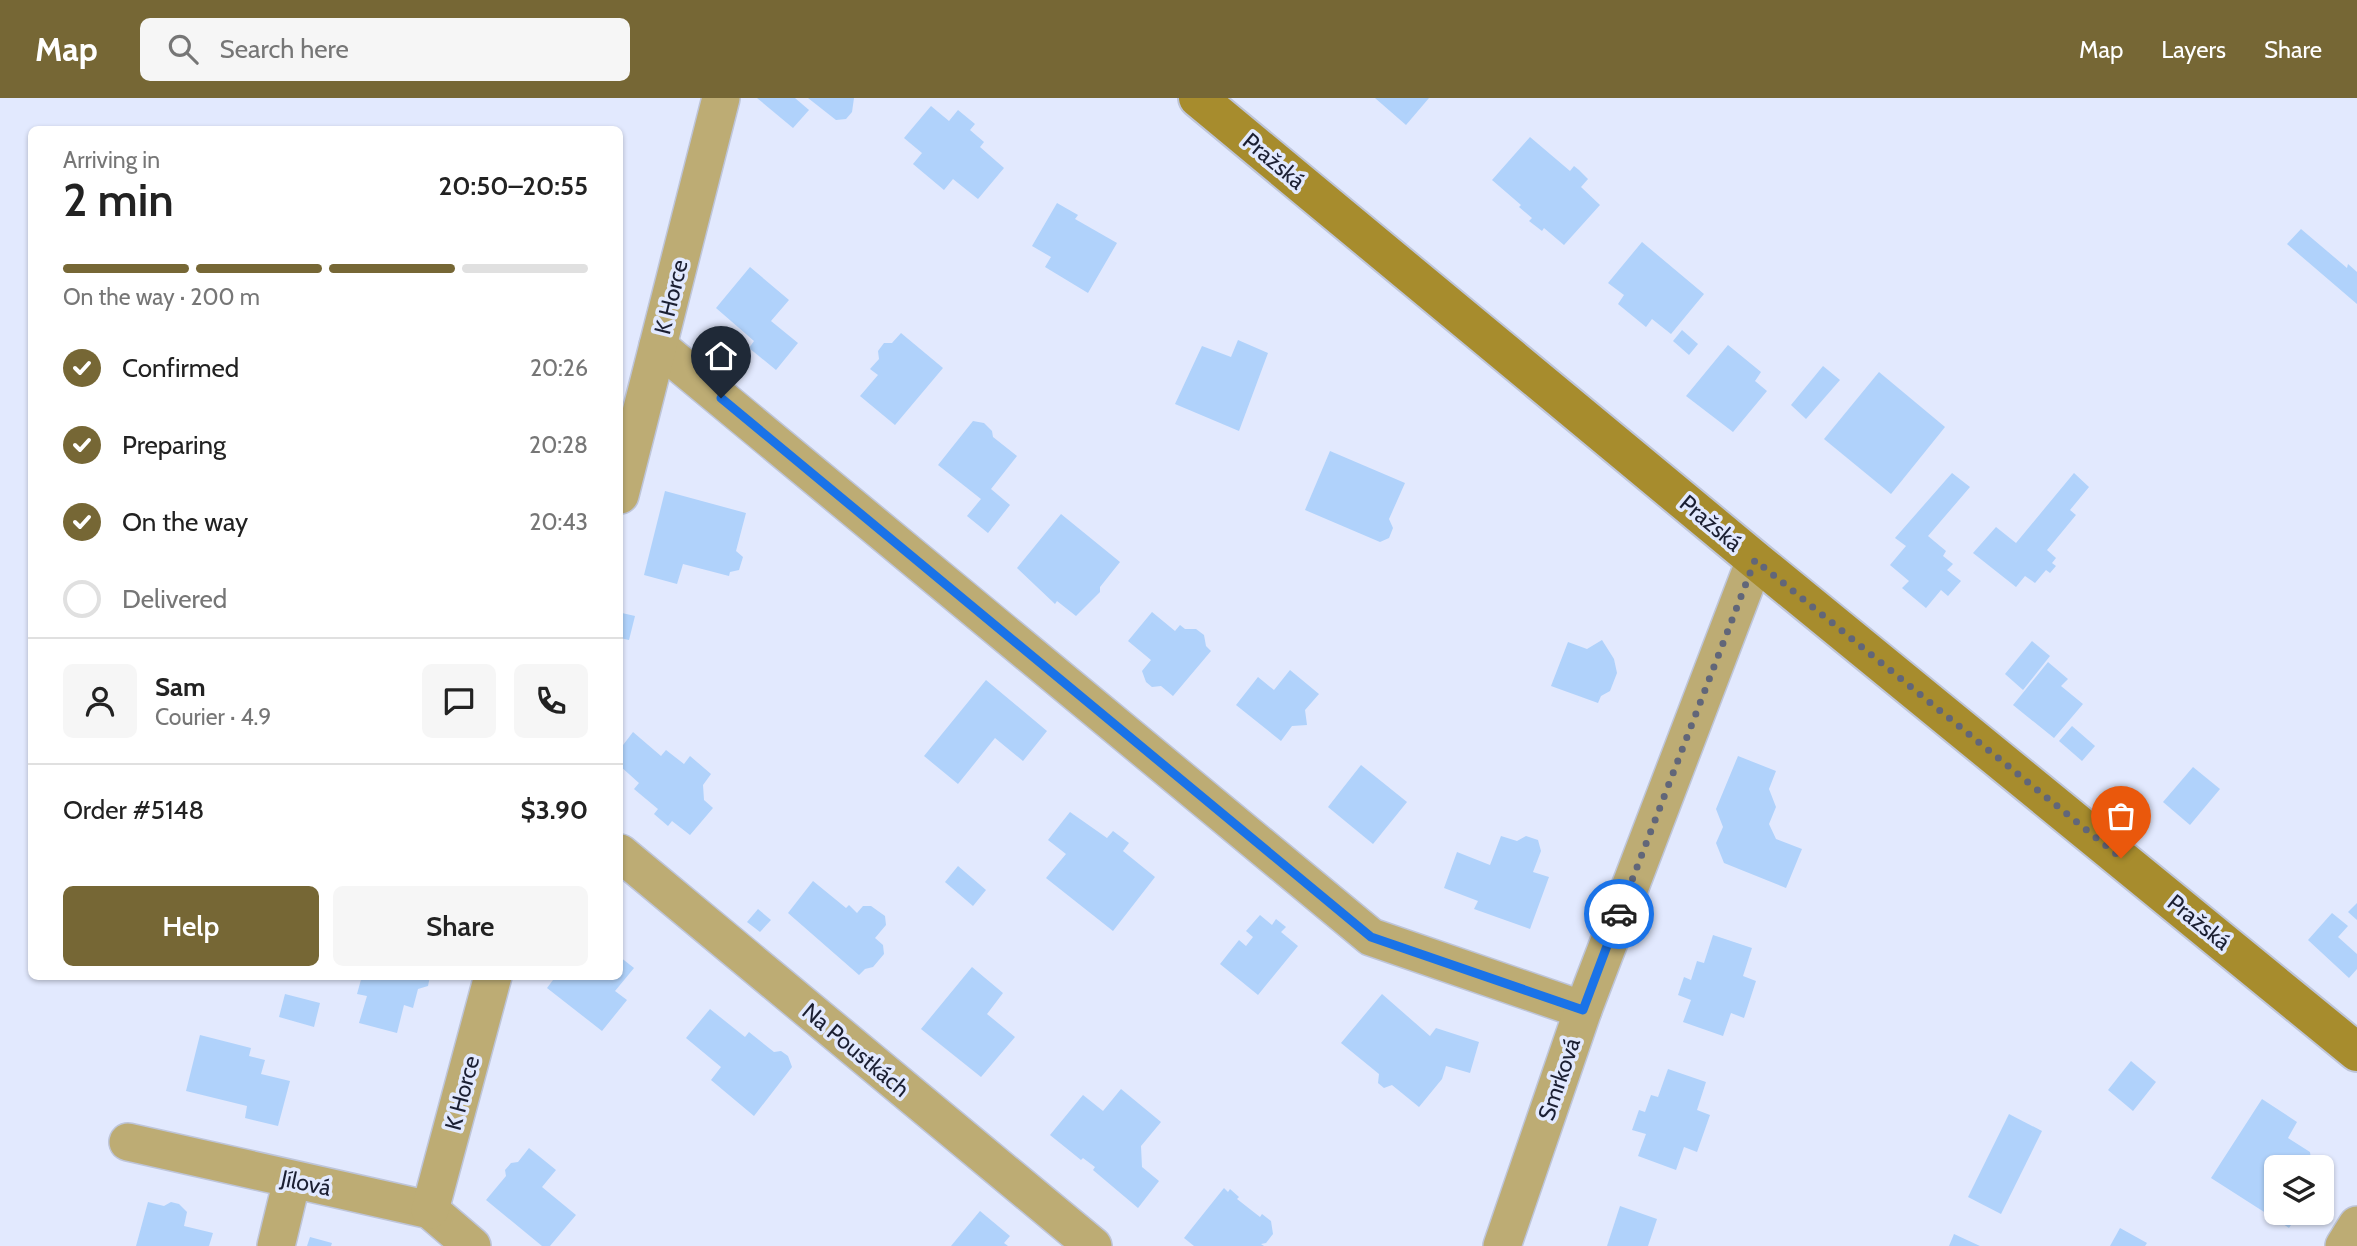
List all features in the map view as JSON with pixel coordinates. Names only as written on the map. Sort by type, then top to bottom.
[{"type":"main road","name":"Pražská","points":[[1198,98],[1755,560],[2357,1052]]},
{"type":"street","name":"K Horce","points":[[623,483],[721,98]]},
{"type":"street","points":[[658,346],[1371,937],[1583,1010]]},
{"type":"street","name":"Smrková","points":[[1502,1246],[1583,1010],[1755,560]]},
{"type":"street","name":"Na Poustkách","points":[[623,855],[1093,1246]]},
{"type":"street","name":"K Horce","points":[[430,1210],[492,980]]},
{"type":"street","name":"Jílová","points":[[128,1142],[430,1210],[472,1246]]},
{"type":"street","points":[[276,1246],[292,1180]]},
{"type":"street","points":[[2344,1246],[2357,1225]]},
{"type":"building","points":[[757,98],[795,98],[809,110],[793,128]]},
{"type":"building","points":[[808,98],[854,98],[852,112],[846,119],[836,120]]},
{"type":"building","points":[[1375,98],[1429,98],[1406,125]]},
{"type":"building","points":[[931,106],[949,121],[958,110],[975,124],[970,130],[984,142],[980,147],[1004,168],[978,199],[953,179],[944,190],[913,164],[922,153],[904,138]]},
{"type":"building","points":[[1530,137],[1570,171],[1574,166],[1579,170],[1588,179],[1581,187],[1600,205],[1564,245],[1544,228],[1542,231],[1529,221],[1532,218],[1519,207],[1521,205],[1492,180]]},
{"type":"building","points":[[1057,203],[1078,215],[1075,219],[1117,243],[1088,293],[1045,267],[1051,257],[1032,246]]},
{"type":"building","points":[[2301,229],[2347,268],[2348,264],[2357,272],[2357,304],[2287,244]]},
{"type":"building","points":[[1642,242],[1704,294],[1671,334],[1652,319],[1646,327],[1618,304],[1624,295],[1608,283]]},
{"type":"building","points":[[750,267],[789,300],[771,321],[798,343],[776,370],[749,348],[754,341],[716,308]]},
{"type":"building","points":[[1682,330],[1698,344],[1689,355],[1673,341]]},
{"type":"building","points":[[901,333],[943,368],[895,425],[860,396],[878,375],[870,369],[879,359],[878,351],[884,343],[892,343]]},
{"type":"building","points":[[1238,340],[1268,353],[1239,431],[1175,404],[1202,346],[1231,357]]},
{"type":"building","points":[[1728,345],[1761,372],[1755,381],[1767,391],[1733,432],[1686,396]]},
{"type":"building","points":[[1823,366],[1840,380],[1806,419],[1791,405]]},
{"type":"building","points":[[1879,372],[1945,427],[1891,494],[1824,439]]},
{"type":"building","points":[[973,421],[984,423],[992,431],[993,437],[1017,456],[991,489],[1010,505],[988,533],[967,516],[981,499],[938,465]]},
{"type":"building","points":[[1330,451],[1405,483],[1389,519],[1393,528],[1389,538],[1380,542],[1305,510]]},
{"type":"building","points":[[1952,473],[1970,487],[1928,536],[1946,551],[1943,556],[1953,564],[1947,570],[1961,581],[1948,596],[1941,590],[1926,608],[1902,588],[1909,581],[1890,565],[1906,546],[1895,538]]},
{"type":"building","points":[[2074,473],[2089,487],[2070,510],[2076,515],[2047,550],[2056,558],[2052,563],[2056,566],[2050,573],[2046,570],[2035,583],[2025,576],[2016,587],[1973,553],[1996,527],[2016,543]]},
{"type":"building","points":[[665,491],[746,513],[736,551],[743,557],[739,570],[730,572],[729,576],[683,564],[677,584],[644,575]]},
{"type":"building","points":[[1061,514],[1120,562],[1100,587],[1100,592],[1076,616],[1057,601],[1055,604],[1017,568]]},
{"type":"building","points":[[1152,612],[1175,631],[1180,625],[1185,629],[1196,629],[1204,635],[1206,646],[1211,651],[1173,696],[1161,686],[1152,687],[1146,682],[1142,671],[1151,660],[1128,641]]},
{"type":"building","points":[[623,613],[635,616],[629,640],[623,639]]},
{"type":"building","points":[[1602,640],[1614,659],[1617,673],[1610,691],[1601,696],[1598,703],[1551,686],[1568,642],[1587,649]]},
{"type":"building","points":[[2032,641],[2050,656],[2023,690],[2005,674]]},
{"type":"building","points":[[2048,662],[2068,679],[2061,686],[2083,704],[2054,738],[2013,705]]},
{"type":"building","points":[[1290,670],[1319,694],[1305,710],[1307,725],[1292,726],[1281,741],[1236,705],[1258,677],[1274,690]]},
{"type":"building","points":[[986,680],[1047,731],[1023,761],[995,738],[958,784],[924,756]]},
{"type":"building","points":[[2072,726],[2095,746],[2082,761],[2059,741]]},
{"type":"building","points":[[633,732],[661,756],[666,750],[684,764],[690,756],[711,774],[703,785],[704,800],[713,808],[690,835],[672,821],[668,826],[654,814],[658,809],[634,789],[639,783],[623,769],[623,745]]},
{"type":"building","points":[[1738,756],[1776,771],[1769,789],[1776,807],[1769,824],[1776,839],[1802,849],[1786,888],[1724,863],[1716,843],[1723,827],[1716,809]]},
{"type":"building","points":[[1361,765],[1407,802],[1373,844],[1328,807]]},
{"type":"building","points":[[2193,767],[2220,789],[2190,825],[2163,802]]},
{"type":"building","points":[[1070,812],[1107,838],[1113,831],[1129,843],[1123,851],[1155,877],[1113,931],[1046,878],[1066,854],[1048,840]]},
{"type":"building","points":[[1501,836],[1517,841],[1526,836],[1538,840],[1541,851],[1533,872],[1549,877],[1530,929],[1474,909],[1478,901],[1444,888],[1457,852],[1490,865]]},
{"type":"building","points":[[958,866],[986,890],[973,906],[945,882]]},
{"type":"building","points":[[813,881],[846,908],[849,905],[857,913],[863,906],[871,906],[885,916],[886,925],[875,938],[883,945],[884,954],[873,967],[865,969],[859,975],[788,913]]},
{"type":"building","points":[[2357,903],[2357,920],[2348,912]]},
{"type":"building","points":[[758,909],[771,920],[760,932],[747,922]]},
{"type":"building","points":[[2332,913],[2348,926],[2338,937],[2357,954],[2357,969],[2349,978],[2308,940]]},
{"type":"building","points":[[1260,915],[1272,925],[1276,919],[1286,927],[1281,932],[1298,946],[1258,995],[1220,964],[1239,940],[1246,946],[1253,937],[1246,931]]},
{"type":"building","points":[[1713,935],[1752,948],[1743,976],[1756,981],[1744,1018],[1731,1013],[1723,1036],[1683,1022],[1691,1000],[1678,995],[1684,977],[1691,980],[1697,961],[1704,963]]},
{"type":"building","points":[[623,959],[634,968],[615,991],[627,1000],[602,1031],[547,988],[553,980],[623,980]]},
{"type":"building","points":[[972,967],[1003,993],[987,1014],[1015,1037],[981,1077],[921,1029]]},
{"type":"building","points":[[361,980],[429,980],[428,986],[418,989],[413,1008],[404,1005],[397,1033],[359,1023],[367,996],[357,994]]},
{"type":"building","points":[[285,994],[320,1003],[314,1027],[279,1017]]},
{"type":"building","points":[[1382,994],[1430,1036],[1436,1028],[1479,1042],[1470,1073],[1446,1066],[1442,1079],[1419,1107],[1392,1085],[1384,1088],[1378,1083],[1379,1074],[1341,1043]]},
{"type":"building","points":[[710,1009],[745,1037],[749,1032],[774,1052],[781,1051],[788,1056],[792,1067],[754,1116],[711,1080],[721,1067],[686,1038]]},
{"type":"building","points":[[200,1035],[251,1048],[249,1056],[265,1060],[261,1074],[290,1081],[278,1126],[245,1118],[247,1106],[186,1091]]},
{"type":"building","points":[[2131,1061],[2156,1082],[2133,1111],[2108,1090]]},
{"type":"building","points":[[1668,1069],[1706,1082],[1697,1110],[1710,1115],[1697,1152],[1684,1147],[1676,1170],[1638,1156],[1646,1134],[1632,1130],[1639,1110],[1645,1112],[1651,1095],[1658,1097]]},
{"type":"building","points":[[1121,1089],[1161,1122],[1141,1146],[1142,1167],[1159,1181],[1138,1208],[1093,1170],[1095,1167],[1083,1158],[1081,1160],[1050,1135],[1083,1095],[1103,1111]]},
{"type":"building","points":[[2262,1099],[2297,1122],[2288,1138],[2310,1152],[2310,1155],[2264,1155],[2264,1212],[2211,1178]]},
{"type":"building","points":[[2009,1114],[2042,1131],[2001,1214],[1968,1197]]},
{"type":"building","points":[[529,1148],[556,1170],[542,1187],[576,1215],[550,1246],[542,1246],[486,1200],[506,1176],[505,1170],[511,1163],[518,1162]]},
{"type":"building","points":[[1224,1188],[1228,1192],[1230,1189],[1239,1197],[1237,1199],[1260,1217],[1262,1214],[1271,1221],[1273,1234],[1266,1243],[1261,1244],[1264,1246],[1194,1246],[1184,1238]]},
{"type":"building","points":[[148,1202],[164,1206],[171,1202],[179,1204],[187,1212],[184,1226],[213,1233],[209,1246],[136,1246]]},
{"type":"building","points":[[1620,1206],[1657,1219],[1648,1246],[1607,1246]]},
{"type":"building","points":[[980,1211],[1010,1236],[1004,1243],[1008,1246],[951,1246]]},
{"type":"building","points":[[2120,1228],[2147,1243],[2145,1246],[2110,1246]]},
{"type":"building","points":[[1954,1234],[1980,1246],[1949,1246]]},
{"type":"building","points":[[310,1237],[332,1243],[331,1246],[307,1246]]},
{"type":"way so far","points":[[1619,914],[1755,560],[2121,858]]},
{"type":"route","points":[[721,398],[1371,937],[1583,1010],[1619,914]]}]
